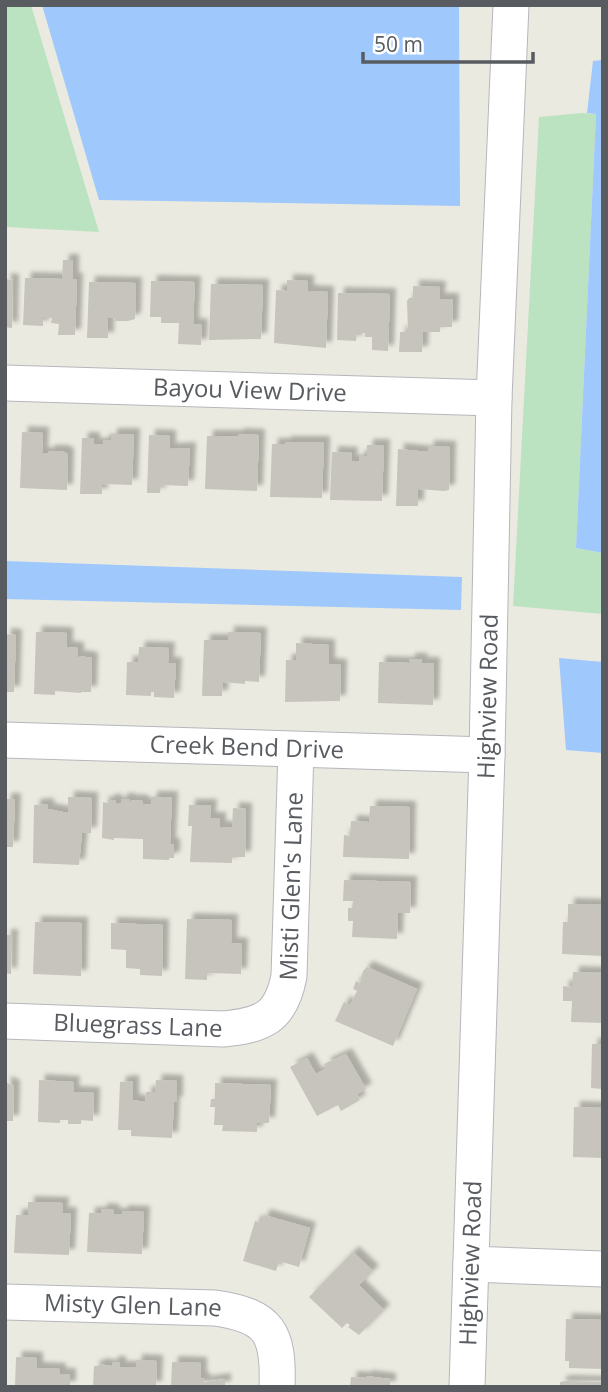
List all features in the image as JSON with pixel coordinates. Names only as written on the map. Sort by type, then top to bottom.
[{"type":"street","name":"Highview Road","points":[[467,1387],[487,755],[494,398],[511,5]]},
{"type":"street","name":"Bayou View Drive","points":[[5,383],[494,398]]},
{"type":"street","name":"Creek Bend Drive","points":[[5,740],[487,755]]},
{"type":"street","name":"Misti Glen's Lane","points":[[269,1016],[285,997],[289,976],[296,750]]},
{"type":"street","name":"Bluegrass Lane","points":[[5,1021],[223,1029],[252,1026],[269,1016]]},
{"type":"street","points":[[471,1264],[603,1269]]},
{"type":"street","name":"Misty Glen Lane","points":[[5,1301],[215,1307],[238,1311],[258,1319],[273,1338],[278,1362],[277,1387]]},
{"type":"green space","points":[[5,5],[31,5],[99,232],[5,227]]},
{"type":"green space","points":[[596,114],[576,548],[603,553],[603,614],[513,606],[539,117]]},
{"type":"water","points":[[42,5],[459,5],[460,206],[99,200]]},
{"type":"water","points":[[603,60],[603,553],[576,548],[596,114],[587,113],[593,61]]},
{"type":"water","points":[[5,561],[462,577],[461,610],[5,599]]},
{"type":"water","points":[[559,658],[603,662],[603,753],[566,750]]},
{"type":"building","points":[[63,260],[73,260],[73,279],[77,279],[75,335],[58,335],[59,324],[51,323],[52,318],[43,318],[43,326],[23,325],[25,278],[62,279]]},
{"type":"building","points":[[5,279],[13,280],[12,328],[5,327]]},
{"type":"building","points":[[287,280],[308,281],[308,291],[328,292],[326,348],[274,343],[276,290],[287,291]]},
{"type":"building","points":[[151,281],[195,282],[193,324],[202,325],[201,345],[178,344],[179,323],[161,323],[161,317],[150,317]]},
{"type":"building","points":[[89,282],[136,283],[135,319],[115,321],[115,318],[108,318],[108,338],[87,338]]},
{"type":"building","points":[[211,284],[263,285],[261,339],[209,340]]},
{"type":"building","points":[[413,286],[440,287],[439,299],[453,299],[452,327],[440,327],[440,332],[423,332],[422,352],[399,352],[400,332],[408,332],[407,301],[413,298]]},
{"type":"building","points":[[338,293],[390,294],[388,351],[372,350],[372,337],[365,337],[365,333],[357,333],[356,341],[337,340]]},
{"type":"building","points":[[22,432],[43,433],[42,453],[62,451],[68,454],[67,490],[20,488]]},
{"type":"building","points":[[111,434],[134,434],[132,485],[102,484],[102,494],[80,494],[82,438],[94,438],[94,444],[103,444],[103,440],[111,441]]},
{"type":"building","points":[[149,435],[170,436],[170,449],[190,448],[188,486],[161,485],[160,493],[147,493]]},
{"type":"building","points":[[259,435],[257,491],[205,489],[207,436]]},
{"type":"building","points":[[324,442],[322,498],[270,497],[272,444]]},
{"type":"building","points":[[367,445],[384,445],[382,501],[330,500],[332,452],[352,453],[351,461],[359,461],[359,456],[367,456]]},
{"type":"building","points":[[428,446],[450,447],[449,490],[418,489],[418,506],[396,506],[398,449],[428,452]]},
{"type":"building","points":[[36,632],[67,633],[67,647],[78,648],[78,658],[92,658],[91,692],[55,691],[55,695],[34,694]]},
{"type":"building","points":[[228,632],[261,633],[259,682],[223,682],[222,696],[202,696],[204,640],[228,640]]},
{"type":"building","points":[[5,634],[16,635],[14,692],[5,692]]},
{"type":"building","points":[[296,643],[329,645],[329,664],[341,665],[340,701],[285,702],[286,660],[296,660]]},
{"type":"building","points":[[139,647],[169,648],[168,663],[176,663],[174,698],[154,697],[154,692],[151,692],[151,696],[126,695],[127,662],[138,662]]},
{"type":"building","points":[[409,659],[434,663],[433,705],[378,703],[379,662],[409,663]]},
{"type":"building","points":[[68,797],[92,798],[91,833],[82,833],[79,865],[33,863],[34,805],[48,804],[48,809],[68,813]]},
{"type":"building","points":[[151,797],[172,797],[170,844],[174,844],[174,858],[169,860],[143,859],[143,839],[102,838],[103,802],[116,800],[116,803],[121,803],[121,799],[130,799],[130,803],[132,800],[151,804]]},
{"type":"building","points":[[5,799],[15,799],[13,847],[5,847]]},
{"type":"building","points":[[189,805],[211,805],[210,818],[220,818],[220,827],[232,827],[233,808],[246,809],[245,857],[232,857],[232,863],[190,862],[192,826],[188,826]]},
{"type":"building","points":[[370,806],[410,807],[409,859],[343,857],[344,835],[350,836],[351,821],[369,822]]},
{"type":"building","points":[[344,880],[411,882],[410,913],[398,913],[397,939],[352,937],[353,921],[348,921],[348,908],[352,908],[353,901],[343,901]]},
{"type":"building","points":[[568,904],[603,905],[603,956],[562,954],[563,922],[568,922]]},
{"type":"building","points":[[187,919],[232,920],[231,943],[242,944],[241,974],[207,973],[207,980],[185,979]]},
{"type":"building","points":[[35,922],[82,923],[81,976],[33,974]]},
{"type":"building","points":[[111,923],[163,925],[162,976],[140,975],[140,969],[126,968],[126,950],[111,949]]},
{"type":"building","points":[[5,935],[12,935],[11,974],[5,973]]},
{"type":"building","points":[[367,967],[417,989],[393,1046],[335,1021],[344,1002],[350,1005],[357,991],[353,989],[356,981],[360,983]]},
{"type":"building","points":[[573,972],[603,973],[603,1023],[571,1022],[572,1001],[563,1001],[563,986],[572,987]]},
{"type":"building","points":[[592,1044],[603,1044],[603,1089],[591,1088]]},
{"type":"building","points":[[346,1054],[366,1089],[357,1094],[360,1100],[341,1111],[338,1105],[317,1116],[290,1067],[307,1058],[316,1074],[327,1068],[324,1064]]},
{"type":"building","points":[[39,1080],[74,1082],[73,1092],[94,1093],[93,1121],[81,1120],[81,1124],[68,1124],[68,1120],[60,1120],[60,1123],[38,1122]]},
{"type":"building","points":[[156,1080],[177,1081],[172,1138],[131,1136],[131,1130],[118,1130],[120,1082],[133,1081],[133,1100],[145,1102],[146,1092],[155,1092]]},
{"type":"building","points":[[5,1082],[14,1086],[13,1121],[5,1121]]},
{"type":"building","points":[[215,1083],[271,1085],[269,1123],[257,1123],[257,1132],[222,1131],[223,1125],[214,1125],[215,1107],[210,1107],[211,1099],[215,1099]]},
{"type":"building","points":[[574,1107],[603,1108],[603,1158],[573,1157]]},
{"type":"building","points":[[28,1202],[63,1203],[62,1213],[71,1213],[69,1255],[14,1253],[16,1215],[28,1215]]},
{"type":"building","points":[[101,1209],[114,1210],[113,1214],[122,1214],[122,1211],[144,1212],[142,1254],[87,1252],[89,1213],[101,1213]]},
{"type":"building","points":[[264,1215],[310,1228],[299,1267],[279,1261],[276,1271],[243,1261],[255,1221],[261,1223]]},
{"type":"building","points":[[353,1252],[373,1271],[359,1285],[384,1310],[359,1335],[348,1327],[350,1325],[347,1323],[342,1328],[309,1297]]},
{"type":"building","points":[[566,1319],[603,1320],[603,1369],[569,1368],[569,1361],[565,1361]]},
{"type":"building","points":[[16,1357],[37,1358],[37,1368],[60,1369],[60,1374],[70,1374],[70,1387],[15,1387]]},
{"type":"building","points":[[136,1360],[157,1361],[156,1387],[93,1387],[94,1366],[112,1366],[112,1362],[120,1362],[120,1367],[136,1367]]},
{"type":"building","points":[[172,1362],[201,1363],[201,1378],[204,1382],[225,1379],[225,1387],[171,1387]]},
{"type":"building","points":[[351,1377],[390,1379],[390,1387],[350,1387]]},
{"type":"building","points":[[560,1382],[603,1382],[603,1387],[560,1387]]}]
